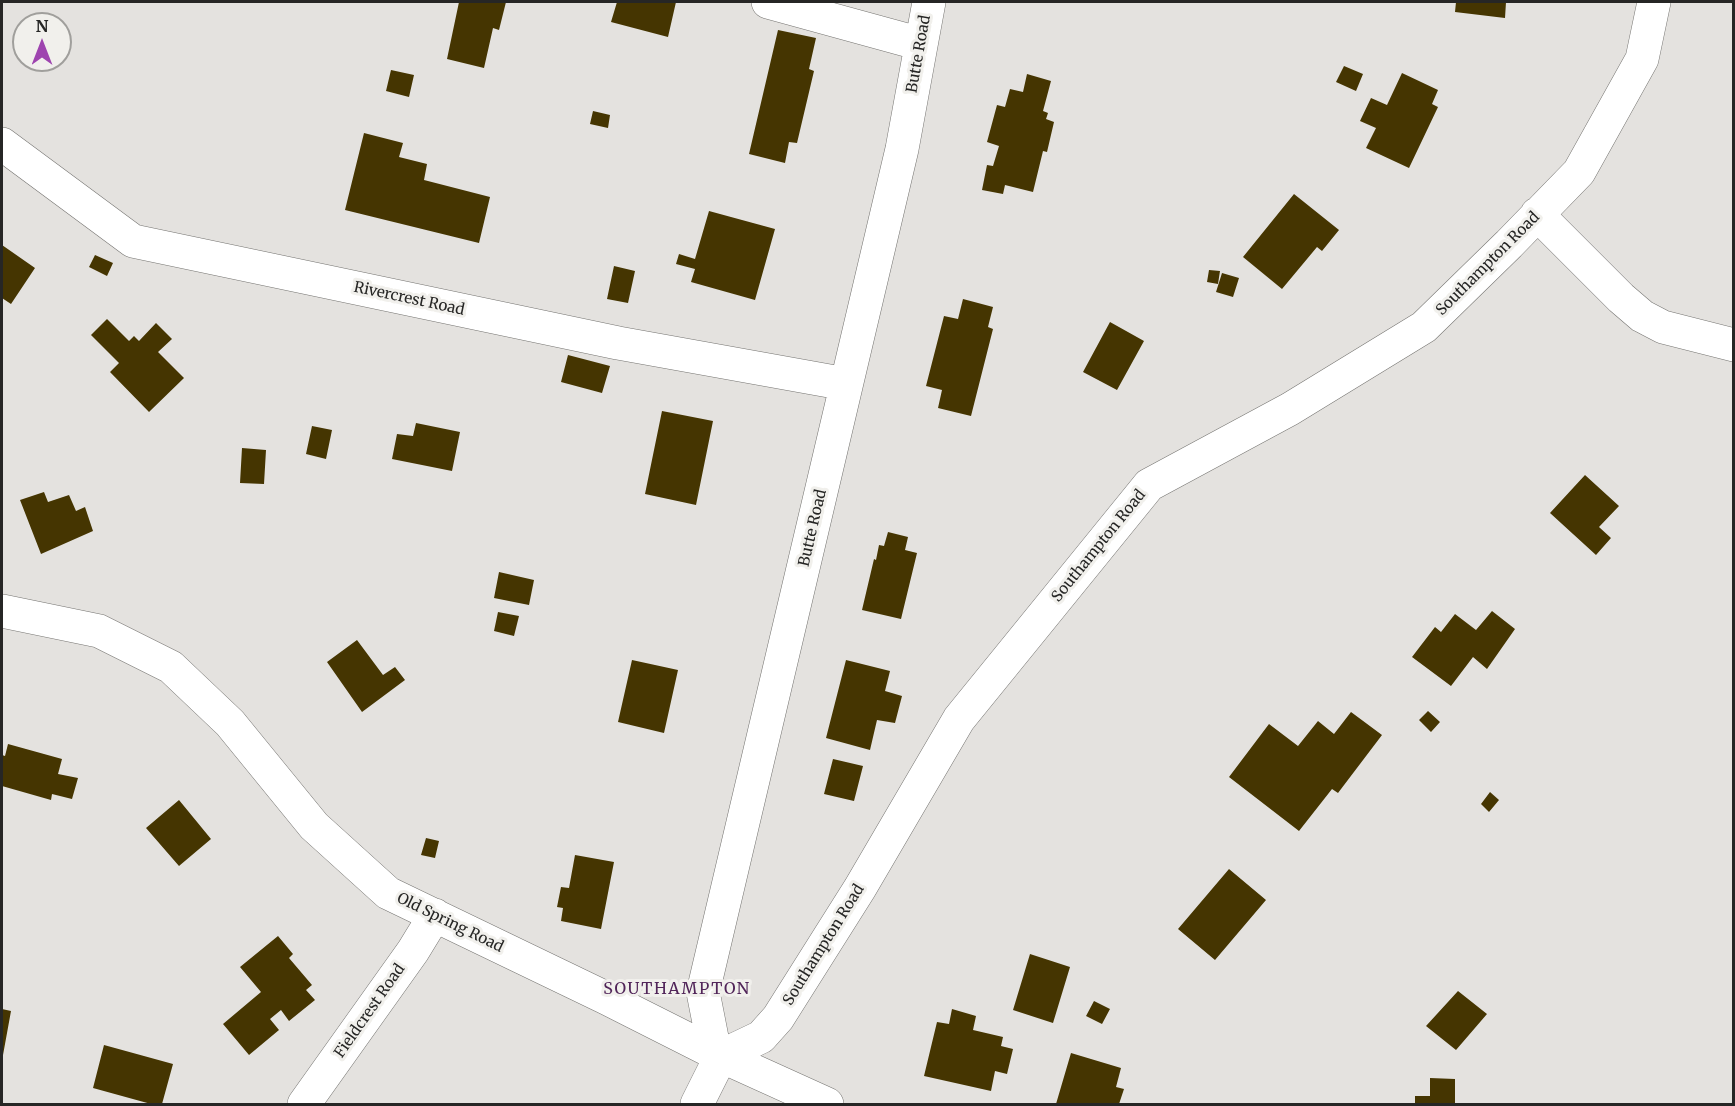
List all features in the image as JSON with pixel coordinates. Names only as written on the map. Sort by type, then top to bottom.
[{"type":"street","points":[[768,2],[921,44]]},
{"type":"street","name":"Butte Road","points":[[718,1055],[703,992],[902,149],[929,2]]},
{"type":"street","name":"Southampton Road","points":[[718,1055],[761,1037],[778,1018],[860,888],[959,719],[1149,485],[1290,409],[1424,327],[1579,172],[1642,59],[1654,2]]},
{"type":"street","name":"Rivercrest Road","points":[[2,144],[133,241],[618,343],[846,384]]},
{"type":"street","points":[[1537,214],[1642,316],[1664,327],[1734,345]]},
{"type":"street","name":"Old Spring Road","points":[[2,611],[99,631],[171,667],[230,723],[314,826],[388,892],[718,1055],[827,1104]]},
{"type":"street","name":"Fieldcrest Road","points":[[304,1104],[413,951],[435,915]]},
{"type":"street","points":[[697,1104],[718,1055]]},
{"type":"building","points":[[459,2],[506,2],[499,30],[493,28],[484,68],[447,59]]},
{"type":"building","points":[[617,2],[676,2],[668,37],[611,22]]},
{"type":"building","points":[[1456,2],[1506,2],[1505,18],[1455,12]]},
{"type":"building","points":[[778,30],[816,38],[809,69],[814,71],[797,143],[789,142],[785,163],[749,154]]},
{"type":"building","points":[[1344,66],[1363,74],[1356,91],[1336,82]]},
{"type":"building","points":[[391,70],[414,75],[409,97],[386,91]]},
{"type":"building","points":[[1402,73],[1438,90],[1432,104],[1438,107],[1409,168],[1366,148],[1376,128],[1360,121],[1371,98],[1387,105]]},
{"type":"building","points":[[1027,74],[1051,81],[1043,111],[1048,113],[1046,119],[1054,122],[1047,152],[1043,151],[1033,192],[1005,185],[1003,194],[982,190],[987,165],[993,166],[999,146],[987,142],[997,105],[1005,107],[1010,89],[1023,92]]},
{"type":"building","points":[[593,111],[610,115],[608,128],[590,124]]},
{"type":"building","points":[[364,133],[403,143],[399,157],[427,164],[424,180],[490,197],[479,243],[345,210]]},
{"type":"building","points":[[1294,194],[1339,230],[1322,251],[1317,247],[1282,289],[1243,257]]},
{"type":"building","points":[[709,211],[775,229],[755,300],[691,282],[695,269],[676,264],[679,254],[695,259]]},
{"type":"building","points":[[2,245],[35,268],[11,304],[2,298]]},
{"type":"building","points":[[95,255],[113,263],[107,276],[89,267]]},
{"type":"building","points":[[614,266],[635,271],[628,303],[607,299]]},
{"type":"building","points":[[1209,270],[1220,271],[1218,284],[1207,282]]},
{"type":"building","points":[[1222,273],[1239,278],[1233,297],[1216,292]]},
{"type":"building","points":[[963,299],[993,307],[988,327],[993,329],[971,416],[938,408],[942,390],[926,386],[944,316],[958,319]]},
{"type":"building","points":[[107,319],[129,341],[134,336],[139,341],[156,323],[172,339],[158,352],[184,378],[149,412],[110,372],[119,363],[91,335]]},
{"type":"building","points":[[1110,322],[1144,341],[1117,390],[1083,372]]},
{"type":"building","points":[[568,355],[610,366],[602,393],[561,382]]},
{"type":"building","points":[[662,411],[713,421],[696,505],[645,494]]},
{"type":"building","points":[[416,423],[460,432],[452,471],[392,459],[397,434],[413,436]]},
{"type":"building","points":[[312,426],[332,430],[326,459],[306,454]]},
{"type":"building","points":[[242,448],[266,450],[264,484],[240,483]]},
{"type":"building","points":[[1585,475],[1619,506],[1599,527],[1611,538],[1596,555],[1550,513]]},
{"type":"building","points":[[44,492],[48,502],[69,495],[76,511],[85,507],[93,531],[41,554],[20,500]]},
{"type":"building","points":[[888,532],[908,537],[905,550],[917,553],[901,619],[862,610],[874,559],[876,560],[879,545],[884,546]]},
{"type":"building","points":[[499,572],[534,580],[529,605],[494,598]]},
{"type":"building","points":[[1492,611],[1515,629],[1487,669],[1473,657],[1451,686],[1412,657],[1435,627],[1441,632],[1455,614],[1476,630]]},
{"type":"building","points":[[498,612],[519,616],[514,636],[494,631]]},
{"type":"building","points":[[357,640],[383,675],[395,667],[405,680],[362,712],[327,662]]},
{"type":"building","points":[[632,660],[678,670],[664,733],[618,722]]},
{"type":"building","points":[[846,660],[890,671],[885,691],[902,696],[895,723],[877,720],[870,750],[826,738]]},
{"type":"building","points":[[1428,711],[1440,722],[1431,732],[1419,720]]},
{"type":"building","points":[[1351,712],[1382,735],[1338,793],[1332,789],[1299,831],[1229,777],[1269,724],[1298,746],[1318,721],[1334,734]]},
{"type":"building","points":[[8,744],[62,759],[58,774],[78,778],[72,799],[52,794],[51,800],[2,786],[2,755],[5,756]]},
{"type":"building","points":[[833,759],[863,766],[854,801],[824,794]]},
{"type":"building","points":[[1490,792],[1499,800],[1489,812],[1481,804]]},
{"type":"building","points":[[179,800],[211,839],[179,866],[146,828]]},
{"type":"building","points":[[426,838],[439,841],[435,858],[421,855]]},
{"type":"building","points":[[575,855],[614,862],[601,929],[561,921],[563,908],[557,907],[561,887],[569,888]]},
{"type":"building","points":[[1229,869],[1266,900],[1215,960],[1178,929]]},
{"type":"building","points":[[278,936],[293,954],[289,958],[312,985],[306,990],[315,1000],[289,1021],[281,1010],[270,1019],[279,1030],[249,1055],[223,1024],[261,992],[240,967]]},
{"type":"building","points":[[1030,954],[1070,967],[1053,1023],[1013,1010]]},
{"type":"building","points":[[1458,991],[1487,1014],[1456,1050],[1426,1026]]},
{"type":"building","points":[[1094,1001],[1110,1009],[1102,1024],[1086,1016]]},
{"type":"building","points":[[2,1009],[11,1011],[3,1055],[2,1055]]},
{"type":"building","points":[[952,1009],[976,1016],[973,1030],[1003,1037],[1001,1046],[1013,1049],[1007,1074],[995,1071],[991,1091],[924,1076],[937,1022],[949,1024]]},
{"type":"building","points":[[104,1045],[173,1064],[162,1104],[151,1104],[93,1088]]},
{"type":"building","points":[[1071,1053],[1121,1068],[1116,1087],[1124,1089],[1119,1104],[1056,1104]]},
{"type":"building","points":[[1430,1078],[1455,1079],[1455,1104],[1415,1104],[1415,1096],[1430,1096]]},
{"type":"district","name":"SOUTHAMPTON","points":[[677,989]]}]
